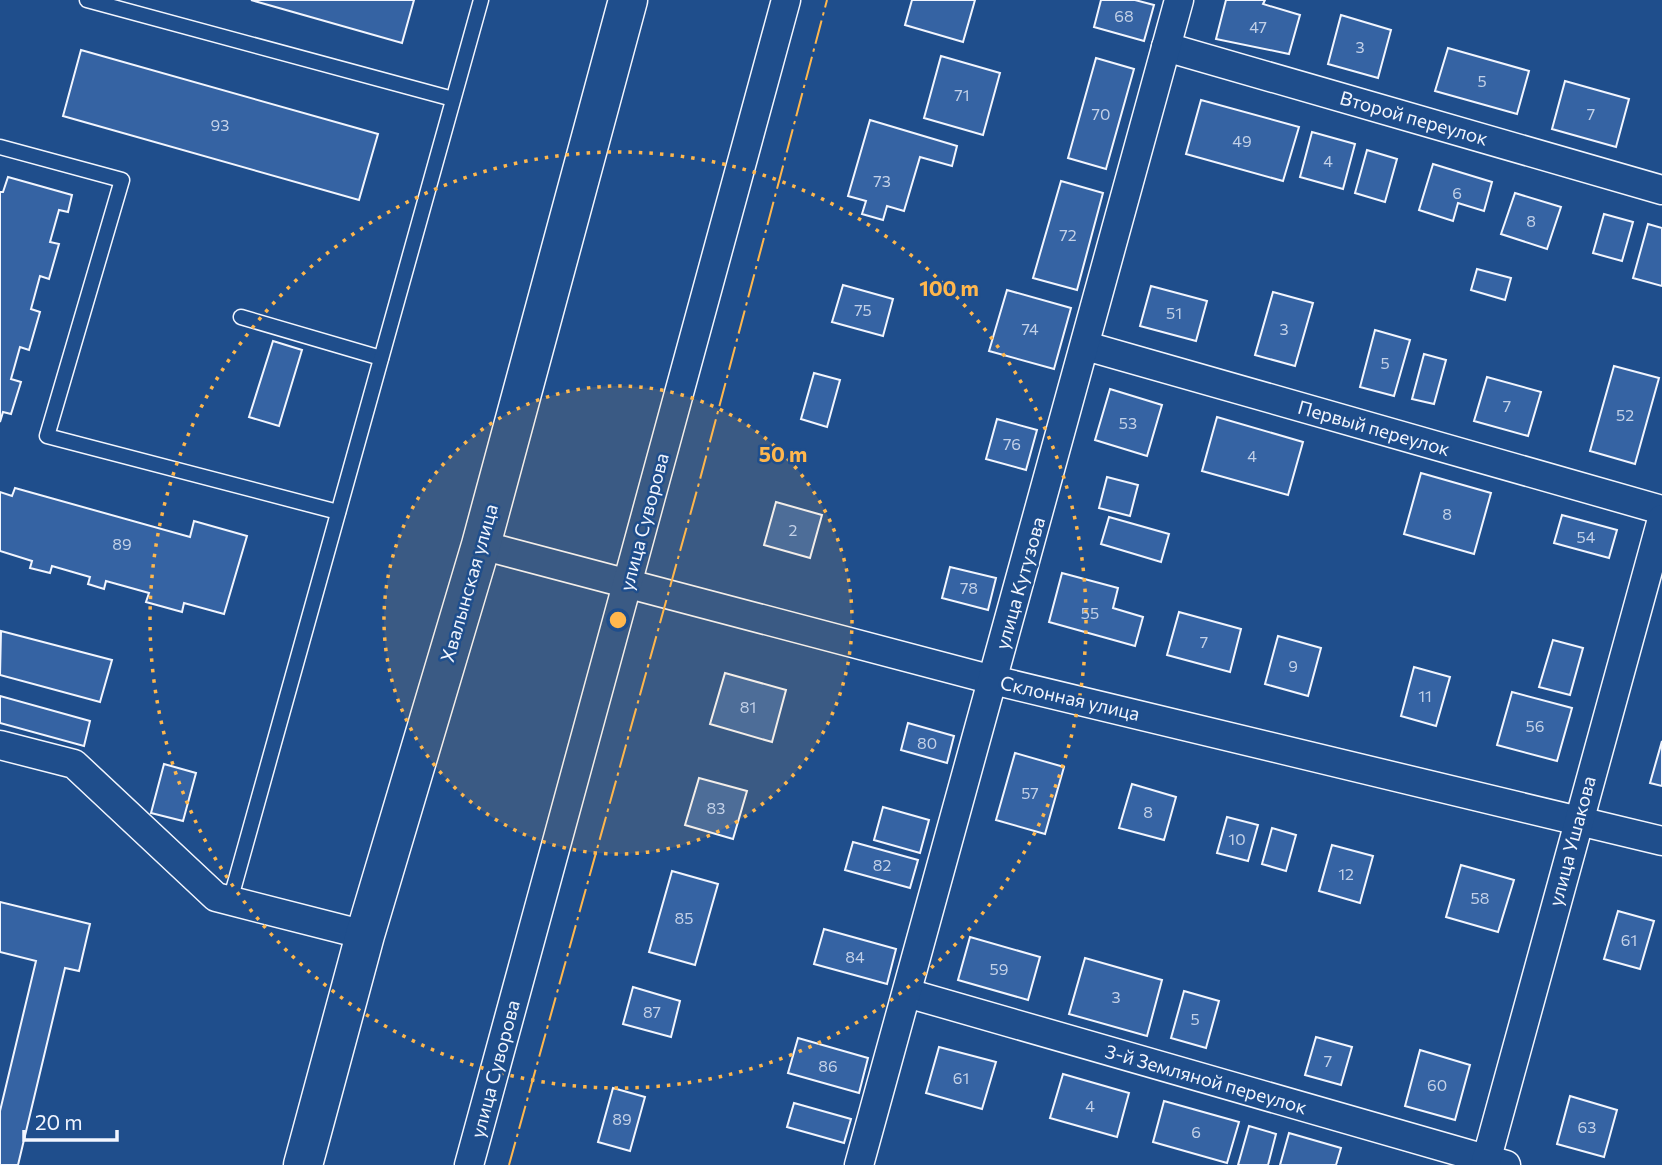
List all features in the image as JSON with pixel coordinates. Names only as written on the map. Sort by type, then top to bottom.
[{"type":"main road","name":"Хвалынская улица","points":[[303,1165],[365,934],[481,545],[628,0]]},
{"type":"street","name":"улица Суворова","points":[[469,1165],[786,0]]},
{"type":"street","name":"улица Кутузова","points":[[859,1165],[1179,0]]},
{"type":"street","name":"Второй переулок","points":[[1166,47],[1662,190]]},
{"type":"street","name":"Первый переулок","points":[[1086,346],[1662,510]]},
{"type":"street","name":"улица Ушакова","points":[[1493,1163],[1578,820],[1662,519]]},
{"type":"street","name":"Склонная улица","points":[[481,545],[993,680],[1662,841]]},
{"type":"street","points":[[0,745],[75,764],[216,897],[365,934]]},
{"type":"street","name":"3-й Земляной переулок","points":[[906,993],[1493,1163]]},
{"type":"lane","points":[[87,0],[453,99]]},
{"type":"lane","points":[[230,901],[481,0]]},
{"type":"lane","points":[[0,148],[122,180],[47,436],[338,512]]},
{"type":"lane","points":[[241,317],[381,358]]},
{"type":"building","points":[[251,0],[414,0],[402,43]]},
{"type":"building","points":[[912,0],[975,0],[963,42],[905,25]]},
{"type":"building","points":[[1101,0],[1135,0],[1154,5],[1144,41],[1094,27]]},
{"type":"building","points":[[1226,0],[1265,0],[1263,4],[1300,15],[1289,54],[1216,39]]},
{"type":"building","points":[[1341,15],[1391,30],[1378,78],[1328,64]]},
{"type":"building","points":[[1448,48],[1529,71],[1517,114],[1435,91]]},
{"type":"building","points":[[81,50],[378,134],[359,200],[63,116]]},
{"type":"building","points":[[941,56],[1000,73],[983,135],[924,118]]},
{"type":"building","points":[[1096,58],[1134,69],[1106,169],[1068,158]]},
{"type":"building","points":[[1565,81],[1629,99],[1616,147],[1552,129]]},
{"type":"building","points":[[1201,100],[1299,127],[1283,181],[1186,154]]},
{"type":"building","points":[[870,120],[957,146],[952,166],[920,157],[904,211],[887,206],[883,220],[862,214],[866,201],[848,196]]},
{"type":"building","points":[[1312,132],[1355,144],[1343,189],[1300,177]]},
{"type":"building","points":[[1367,150],[1397,159],[1385,202],[1355,193]]},
{"type":"building","points":[[1433,164],[1492,182],[1484,211],[1458,203],[1453,221],[1419,210]]},
{"type":"building","points":[[8,177],[72,195],[68,212],[59,210],[50,242],[59,244],[49,279],[40,276],[31,309],[40,312],[29,350],[20,347],[11,379],[21,382],[11,414],[3,412],[0,422],[0,192],[3,192]]},
{"type":"building","points":[[1061,181],[1103,193],[1077,290],[1033,278]]},
{"type":"building","points":[[1515,193],[1561,207],[1547,249],[1501,234]]},
{"type":"building","points":[[1604,214],[1633,222],[1622,261],[1593,253]]},
{"type":"building","points":[[1648,224],[1662,228],[1662,286],[1633,278]]},
{"type":"building","points":[[1477,269],[1511,278],[1505,300],[1471,290]]},
{"type":"building","points":[[843,285],[893,299],[883,336],[832,322]]},
{"type":"building","points":[[1151,286],[1207,301],[1196,341],[1140,326]]},
{"type":"building","points":[[1007,290],[1071,308],[1054,369],[989,351]]},
{"type":"building","points":[[1273,292],[1313,303],[1295,366],[1255,355]]},
{"type":"building","points":[[1375,330],[1410,340],[1394,396],[1360,387]]},
{"type":"building","points":[[273,341],[302,350],[279,426],[249,417]]},
{"type":"building","points":[[1424,354],[1446,360],[1434,404],[1412,399]]},
{"type":"building","points":[[1614,366],[1659,378],[1635,464],[1590,451]]},
{"type":"building","points":[[814,373],[840,380],[827,427],[801,419]]},
{"type":"building","points":[[1487,377],[1541,392],[1528,436],[1474,421]]},
{"type":"building","points":[[1110,389],[1162,405],[1147,456],[1095,440]]},
{"type":"building","points":[[1217,417],[1303,442],[1288,495],[1202,471]]},
{"type":"building","points":[[997,419],[1037,430],[1026,470],[986,459]]},
{"type":"building","points":[[1421,473],[1491,493],[1474,554],[1404,534]]},
{"type":"building","points":[[1107,477],[1138,485],[1130,516],[1099,508]]},
{"type":"building","points":[[15,488],[190,537],[194,521],[247,536],[224,614],[184,603],[182,612],[146,602],[149,593],[106,581],[104,589],[88,584],[90,577],[52,566],[50,573],[30,568],[32,561],[0,551],[0,492],[12,496]]},
{"type":"building","points":[[776,502],[822,515],[810,558],[764,545]]},
{"type":"building","points":[[1562,515],[1617,530],[1609,558],[1554,543]]},
{"type":"building","points":[[1109,517],[1169,534],[1161,562],[1101,544]]},
{"type":"building","points":[[950,567],[996,578],[988,610],[942,598]]},
{"type":"building","points":[[1062,573],[1118,588],[1113,608],[1143,617],[1135,646],[1049,622]]},
{"type":"building","points":[[1179,612],[1241,629],[1230,672],[1167,655]]},
{"type":"building","points":[[1,631],[112,660],[100,702],[0,675]]},
{"type":"building","points":[[1278,636],[1321,648],[1308,696],[1265,684]]},
{"type":"building","points":[[1553,640],[1583,648],[1570,695],[1539,687]]},
{"type":"building","points":[[1414,667],[1450,677],[1436,726],[1401,716]]},
{"type":"building","points":[[725,673],[786,690],[772,742],[710,724]]},
{"type":"building","points":[[1512,692],[1572,708],[1557,761],[1497,745]]},
{"type":"building","points":[[0,696],[90,721],[84,746],[0,723]]},
{"type":"building","points":[[908,723],[954,736],[947,763],[901,750]]},
{"type":"building","points":[[1662,741],[1662,786],[1650,783]]},
{"type":"building","points":[[1015,753],[1064,767],[1045,834],[996,820]]},
{"type":"building","points":[[164,764],[196,773],[183,821],[151,813]]},
{"type":"building","points":[[699,778],[747,791],[733,839],[685,825]]},
{"type":"building","points":[[1132,784],[1176,797],[1164,840],[1119,828]]},
{"type":"building","points":[[883,807],[929,820],[920,853],[874,840]]},
{"type":"building","points":[[1227,817],[1258,825],[1248,861],[1217,853]]},
{"type":"building","points":[[1272,828],[1296,835],[1286,871],[1262,864]]},
{"type":"building","points":[[853,842],[918,860],[910,888],[845,870]]},
{"type":"building","points":[[1332,845],[1373,856],[1360,903],[1319,891]]},
{"type":"building","points":[[1461,865],[1514,880],[1498,932],[1446,917]]},
{"type":"building","points":[[672,871],[718,884],[695,965],[649,952]]},
{"type":"building","points":[[0,902],[90,924],[79,971],[65,968],[18,1165],[0,1165],[0,1111],[36,961],[0,952]]},
{"type":"building","points":[[1618,911],[1654,921],[1640,969],[1604,959]]},
{"type":"building","points":[[824,929],[896,949],[887,984],[814,964]]},
{"type":"building","points":[[970,937],[1040,957],[1028,1000],[958,980]]},
{"type":"building","points":[[1085,958],[1162,980],[1147,1036],[1069,1014]]},
{"type":"building","points":[[633,987],[680,1001],[671,1037],[623,1024]]},
{"type":"building","points":[[1184,991],[1219,1001],[1206,1048],[1171,1038]]},
{"type":"building","points":[[1316,1037],[1352,1047],[1341,1085],[1305,1075]]},
{"type":"building","points":[[798,1038],[868,1058],[859,1093],[788,1073]]},
{"type":"building","points":[[939,1047],[996,1062],[982,1109],[926,1093]]},
{"type":"building","points":[[1420,1050],[1470,1065],[1455,1120],[1405,1106]]},
{"type":"building","points":[[1063,1074],[1129,1093],[1117,1137],[1050,1118]]},
{"type":"building","points":[[613,1088],[645,1097],[630,1151],[598,1142]]},
{"type":"building","points":[[1570,1096],[1617,1110],[1604,1157],[1557,1144]]},
{"type":"building","points":[[1164,1101],[1239,1122],[1227,1163],[1153,1142]]},
{"type":"building","points":[[794,1103],[851,1119],[844,1143],[787,1127]]},
{"type":"building","points":[[1249,1126],[1276,1134],[1268,1165],[1238,1165]]},
{"type":"building","points":[[1289,1133],[1341,1148],[1336,1165],[1280,1165]]},
{"type":"power","points":[[509,1165],[699,483],[827,0]]}]
